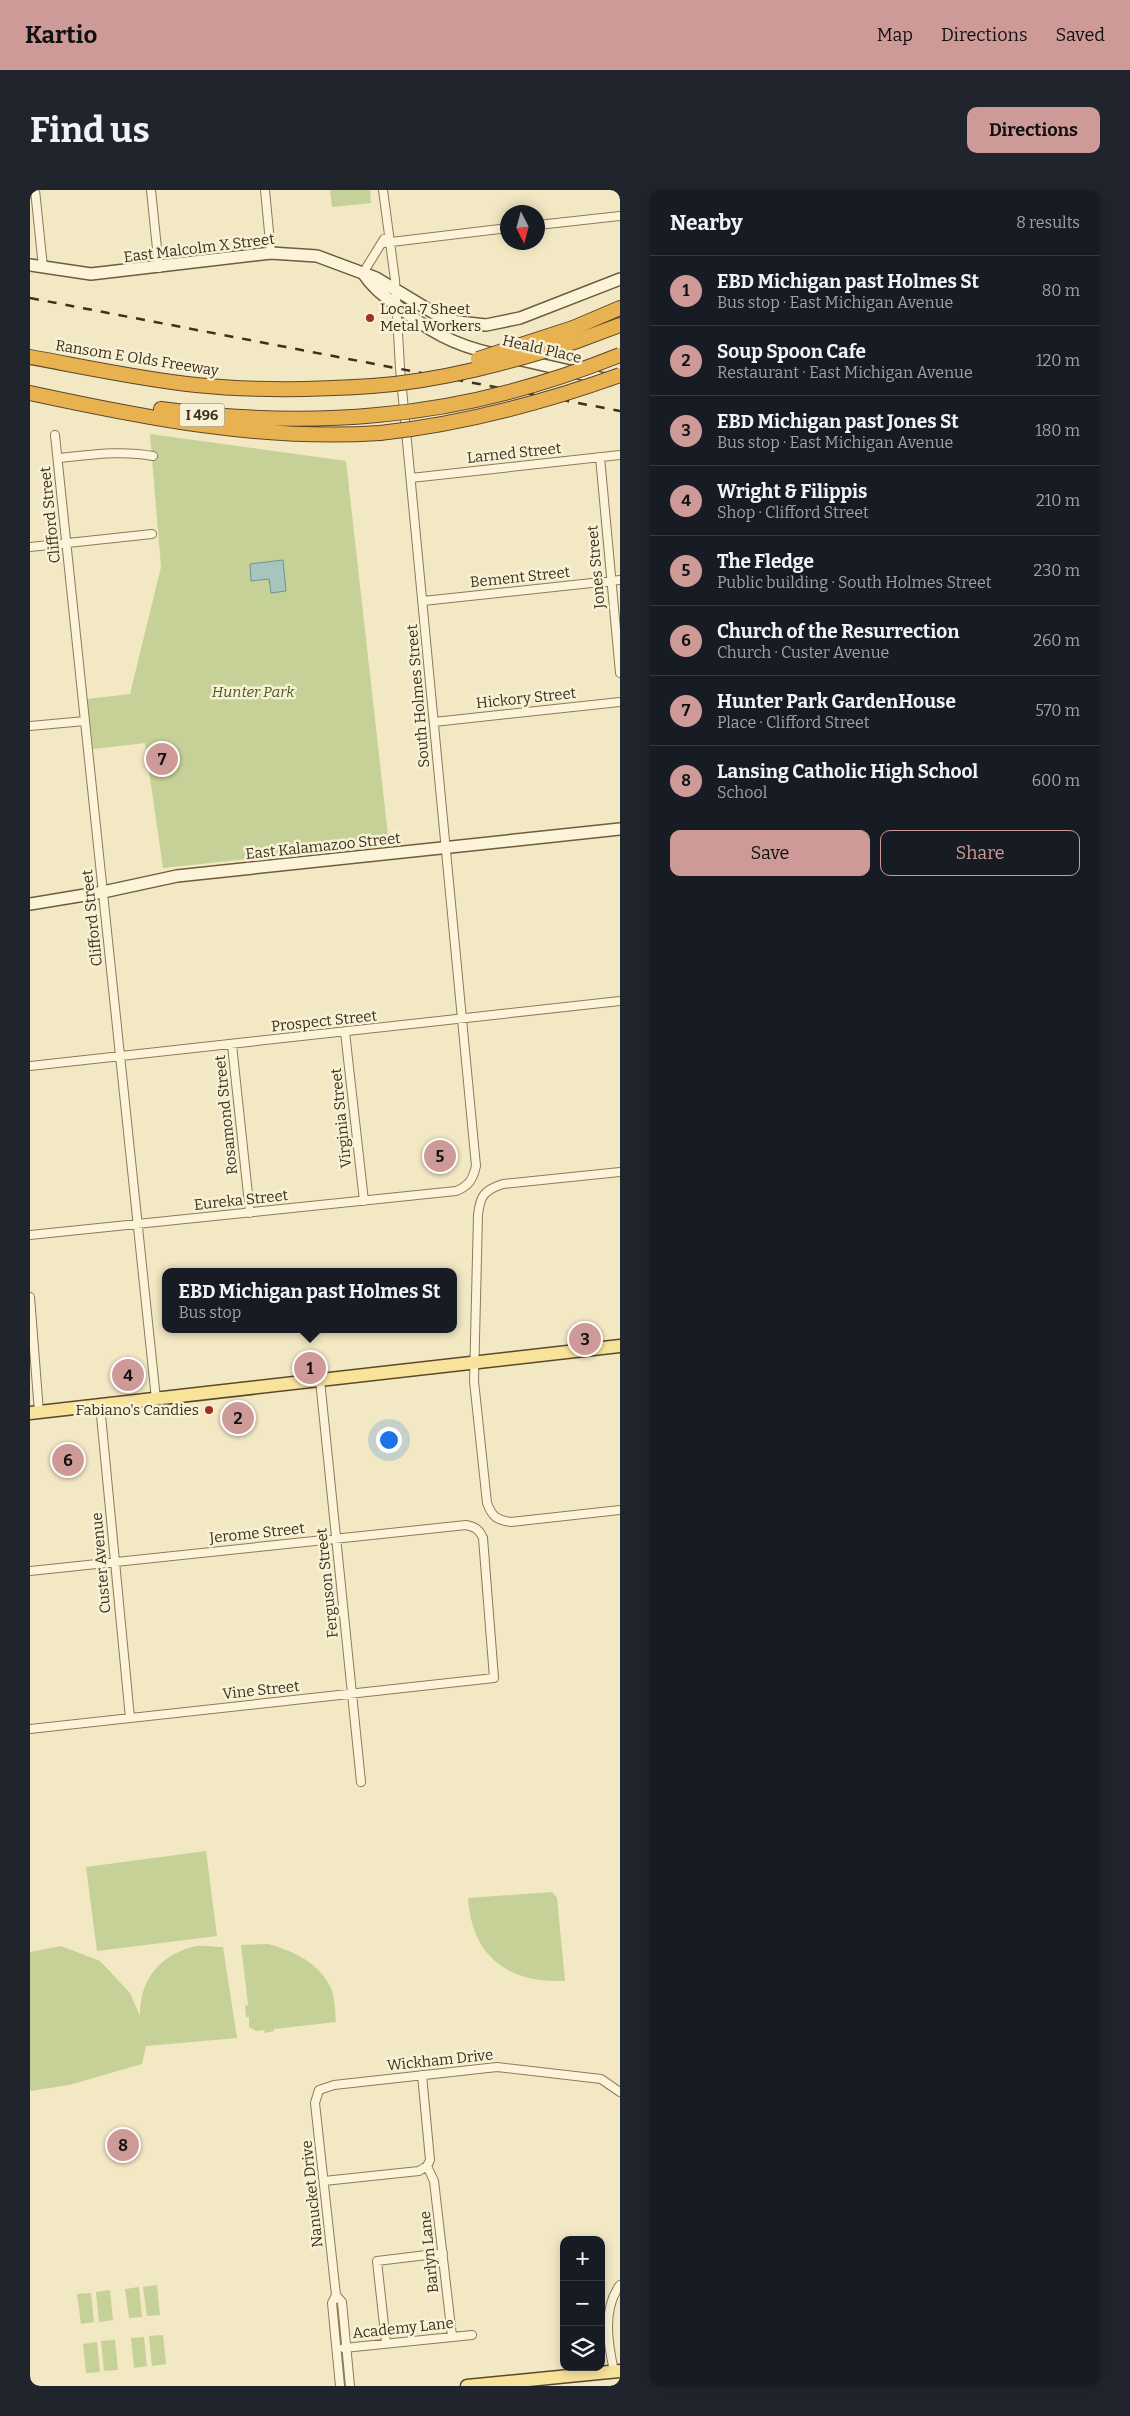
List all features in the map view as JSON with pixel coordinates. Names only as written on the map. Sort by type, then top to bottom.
[{"type":"highway","points":[[575,334],[620,308]]},
{"type":"highway","name":"Ransom E Olds Freeway","points":[[30,357],[194,385],[250,389],[311,389],[374,382],[414,381],[468,371],[575,334],[620,325]]},
{"type":"highway","name":"I 496","points":[[30,387],[140,406],[228,417],[296,419],[377,415],[446,405],[503,393],[559,377],[620,355]]},
{"type":"highway","points":[[30,393],[233,430],[314,435],[380,433],[438,425],[495,414],[620,375]]},
{"type":"main road","points":[[35,1412],[620,1346]]},
{"type":"main road","points":[[467,2386],[511,2384],[617,2371]]},
{"type":"street","points":[[36,190],[43,267]]},
{"type":"street","points":[[151,190],[159,268]]},
{"type":"street","points":[[265,190],[272,253]]},
{"type":"street","points":[[363,273],[387,242],[383,190]]},
{"type":"street","points":[[545,224],[620,216]]},
{"type":"street","points":[[387,242],[500,229]]},
{"type":"street","name":"South Holmes Street","points":[[387,242],[395,290],[445,848],[476,1166],[470,1183],[456,1191]]},
{"type":"street","name":"East Malcolm X Street","points":[[30,265],[91,274],[159,268],[272,253],[317,256],[376,278],[439,316],[458,322],[486,325],[520,318],[620,279]]},
{"type":"street","name":"Heald Place","points":[[363,273],[371,286],[428,330],[456,344],[620,382]]},
{"type":"street","name":"Clifford Street","points":[[55,434],[156,1399]]},
{"type":"street","points":[[58,458],[134,452],[153,456]]},
{"type":"street","name":"Larned Street","points":[[411,478],[620,455]]},
{"type":"street","name":"Jones Street","points":[[600,457],[620,673]]},
{"type":"street","points":[[30,547],[152,534]]},
{"type":"street","name":"Bement Street","points":[[423,601],[620,580]]},
{"type":"street","name":"Hickory Street","points":[[434,722],[620,702]]},
{"type":"street","points":[[30,726],[85,721]]},
{"type":"street","name":"East Kalamazoo Street","points":[[30,904],[103,892],[176,876],[620,829]]},
{"type":"street","name":"Prospect Street","points":[[30,1066],[462,1020],[620,1001]]},
{"type":"street","name":"Virginia Street","points":[[345,1032],[364,1201]]},
{"type":"street","name":"Rosamond Street","points":[[232,1045],[250,1213]]},
{"type":"street","points":[[620,1172],[503,1184],[489,1189],[484,1194],[480,1200],[478,1215],[473,1363],[487,1503],[492,1515],[500,1521],[511,1522],[620,1510]]},
{"type":"street","name":"Eureka Street","points":[[30,1236],[456,1191]]},
{"type":"street","points":[[30,1297],[35,1412]]},
{"type":"street","name":"Ferguson Street","points":[[320,1380],[361,1782]]},
{"type":"street","name":"Custer Avenue","points":[[100,1405],[130,1718]]},
{"type":"street","name":"Jerome Street","points":[[30,1571],[466,1525],[479,1530],[482,1536],[494,1678]]},
{"type":"street","name":"Vine Street","points":[[30,1729],[494,1678]]},
{"type":"street","name":"Wickham Drive","points":[[318,2090],[329,2086],[497,2067],[601,2080],[620,2092]]},
{"type":"street","points":[[324,2181],[419,2171],[427,2166],[430,2160],[422,2075]]},
{"type":"street","name":"Nanucket Drive","points":[[318,2090],[315,2103],[336,2295],[332,2303],[340,2386]]},
{"type":"street","name":"Barlyn Lane","points":[[427,2166],[434,2181],[452,2336]]},
{"type":"street","points":[[386,2343],[378,2261],[443,2253]]},
{"type":"street","points":[[617,2371],[608,2322],[612,2300],[620,2285]]},
{"type":"street","name":"Nanucket Drive","points":[[336,2295],[342,2302],[350,2386]]},
{"type":"street","name":"Academy Lane","points":[[337,2347],[347,2348],[472,2335]]},
{"type":"green space","points":[[330,190],[370,190],[371,203],[332,207]]},
{"type":"green space","name":"Hunter Park","points":[[150,434],[346,461],[389,844],[163,868],[145,743],[93,749],[87,699],[130,694],[161,567]]},
{"type":"green space","points":[[206,1851],[217,1936],[97,1951],[86,1867]]},
{"type":"green space","points":[[552,1892],[557,1898],[565,1981],[526,1977],[510,1971],[497,1962],[485,1951],[477,1936],[471,1919],[468,1898]]},
{"type":"green space","points":[[268,1944],[296,1954],[320,1971],[331,1988],[336,2022],[274,2029],[274,2031],[265,2033],[264,2030],[256,2031],[249,2027],[249,2017],[246,2017],[245,2006],[248,2005],[241,1945]]},
{"type":"green space","points":[[61,1946],[100,1961],[130,1993],[140,2016],[143,1992],[147,1981],[160,1964],[180,1951],[192,1947],[223,1947],[237,2038],[146,2046],[142,2064],[69,2085],[30,2091],[30,1952]]},
{"type":"green space","points":[[157,2285],[160,2315],[147,2316],[143,2287]]},
{"type":"green space","points":[[139,2287],[142,2317],[129,2318],[125,2289]]},
{"type":"green space","points":[[110,2290],[113,2320],[99,2322],[96,2292]]},
{"type":"green space","points":[[91,2293],[94,2322],[81,2324],[77,2294]]},
{"type":"green space","points":[[163,2335],[166,2364],[152,2366],[149,2336]]},
{"type":"green space","points":[[144,2337],[147,2366],[134,2368],[131,2338]]},
{"type":"green space","points":[[115,2340],[118,2370],[104,2371],[101,2341]]},
{"type":"green space","points":[[97,2342],[100,2372],[86,2373],[83,2344]]},
{"type":"water","points":[[283,560],[286,591],[271,593],[269,579],[251,581],[250,564]]},
{"type":"railway","points":[[30,298],[620,411]]},
{"type":"place","name":"Local 7 Sheet Metal Workers","points":[[370,318]]},
{"type":"place","name":"Hunter Park GardenHouse","points":[[162,759]]},
{"type":"place","name":"The Fledge","points":[[440,1156]]},
{"type":"place","name":"EBD Michigan past Jones St","points":[[585,1339]]},
{"type":"place","name":"EBD Michigan past Holmes St","points":[[310,1368]]},
{"type":"place","name":"Wright & Filippis","points":[[128,1375]]},
{"type":"place","name":"Fabiano's Candies","points":[[209,1410]]},
{"type":"place","name":"Soup Spoon Cafe","points":[[238,1418]]},
{"type":"place","name":"Church of the Resurrection","points":[[68,1460]]},
{"type":"place","name":"Lansing Catholic High School","points":[[123,2145]]}]
